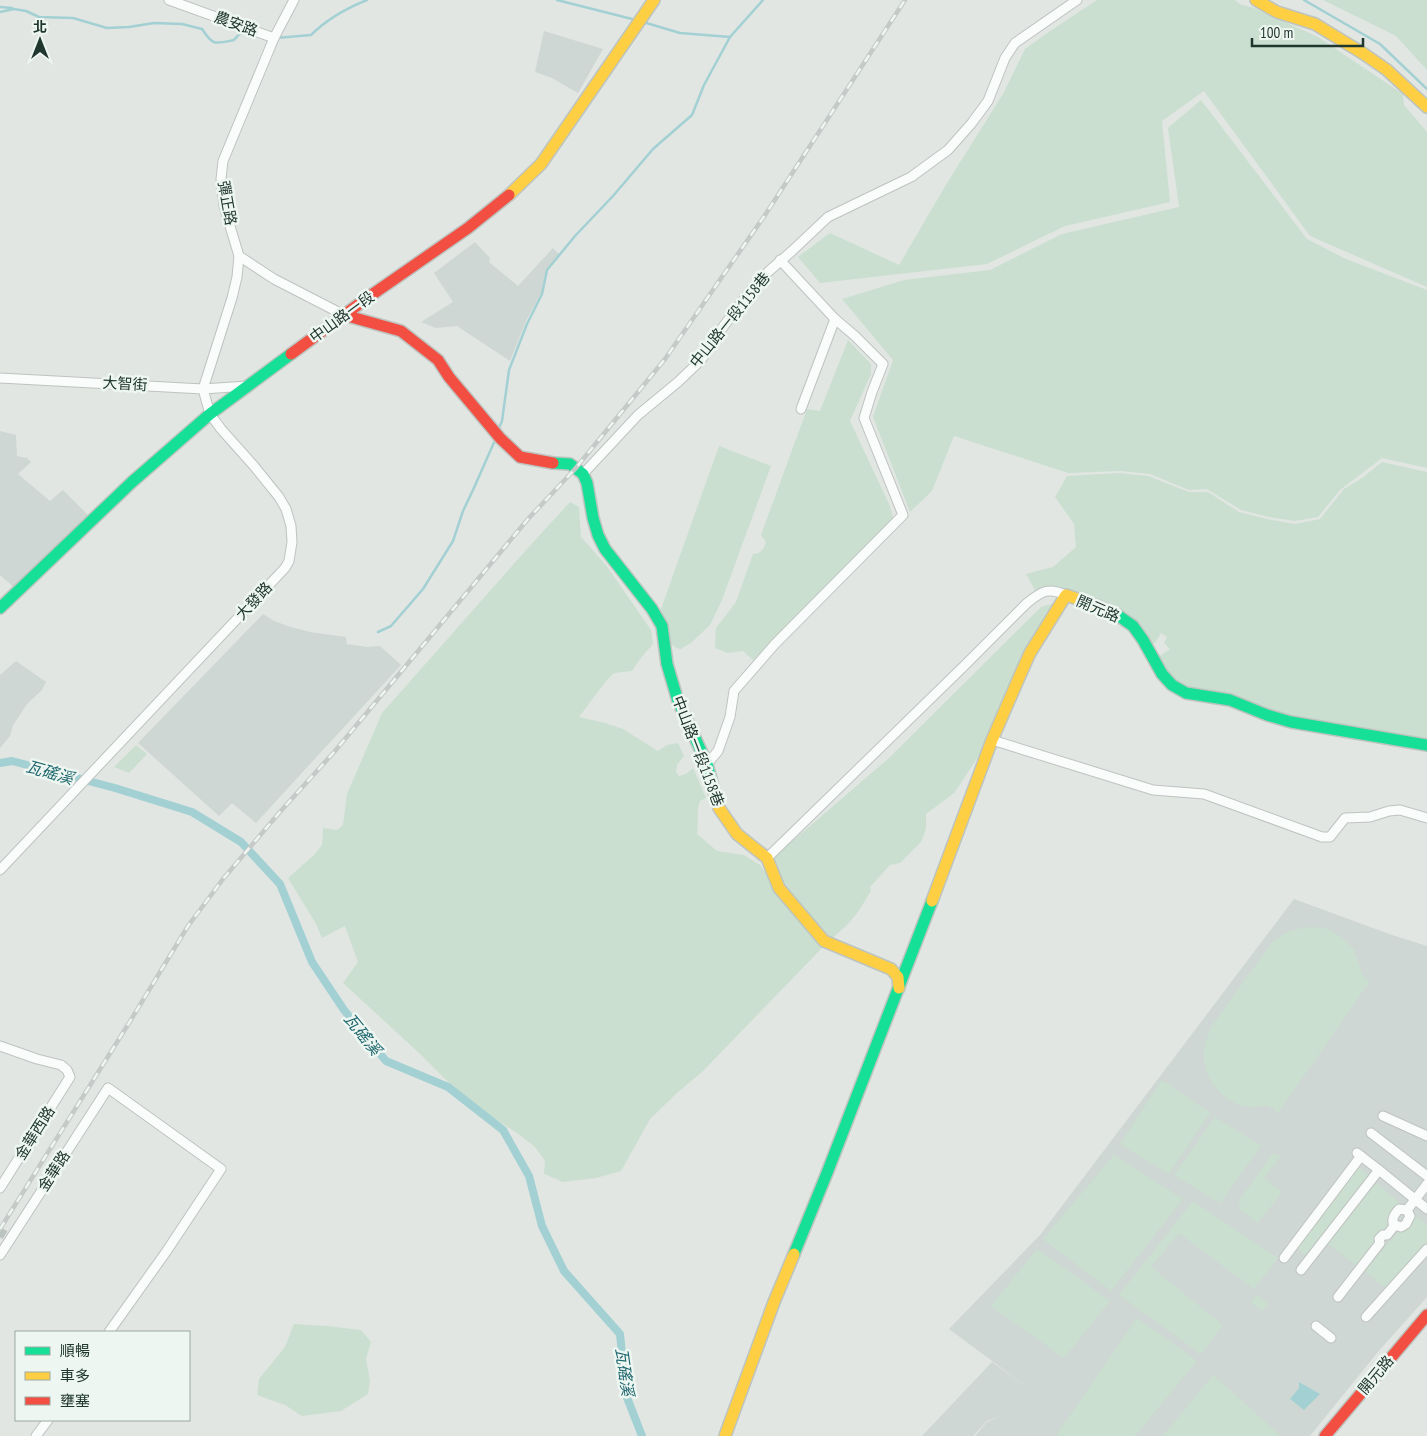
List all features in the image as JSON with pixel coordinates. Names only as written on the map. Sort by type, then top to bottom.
[{"type":"street","name":"農安路","points":[[170,0],[274,38]]},
{"type":"street","name":"彈正路","points":[[203,389],[237,277],[239,256],[224,206],[221,179],[223,161],[274,38],[294,0]]},
{"type":"street","name":"中山路一段","points":[[0,608],[132,482],[210,414],[344,315],[468,228],[509,195],[541,164],[654,0]]},
{"type":"street","name":"中山路一段1158巷","points":[[767,858],[736,834],[719,808],[707,764],[676,693],[667,664],[662,626],[652,609],[604,549],[593,518],[587,483],[583,474],[638,415],[701,360],[717,334],[750,291],[780,260],[828,217],[912,177],[948,150],[988,101],[1005,58],[1015,43],[1077,0]]},
{"type":"street","points":[[1256,0],[1277,12],[1315,24],[1364,54],[1387,70],[1427,107]]},
{"type":"street","points":[[239,256],[274,279],[344,315],[401,331],[438,360],[449,377],[497,434],[520,457],[550,463],[570,464],[583,474]]},
{"type":"street","points":[[707,764],[718,751],[730,717],[734,691],[775,644],[903,515],[864,418],[883,364],[835,319],[780,260]]},
{"type":"street","points":[[801,409],[835,319]]},
{"type":"street","name":"大智街","points":[[0,378],[203,389],[249,386]]},
{"type":"street","points":[[203,389],[210,414]]},
{"type":"street","name":"大發路","points":[[0,870],[285,568],[289,561],[292,527],[286,509],[279,497],[210,414]]},
{"type":"street","points":[[898,988],[898,977],[891,969],[824,941],[779,888],[767,858],[1027,603],[1039,593],[1055,590],[1066,595]]},
{"type":"street","name":"開元路","points":[[725,1436],[774,1302],[827,1173],[992,740],[1030,653],[1066,595],[1119,616],[1131,625],[1143,639],[1162,674],[1170,684],[1183,693],[1227,700],[1271,717],[1290,722],[1427,745]]},
{"type":"street","points":[[992,740],[1152,790],[1204,794],[1322,837],[1330,837],[1345,818],[1370,817],[1389,811],[1400,810],[1427,818]]},
{"type":"street","name":"金華西路","points":[[0,1046],[37,1060],[61,1065],[67,1070],[70,1077],[0,1188]]},
{"type":"street","name":"金華路","points":[[0,1255],[8,1237],[108,1088],[221,1169],[166,1252],[110,1331]]},
{"type":"street","points":[[1383,1116],[1427,1136]]},
{"type":"street","points":[[1371,1133],[1427,1176]]},
{"type":"street","points":[[1284,1258],[1359,1154],[1427,1209]]},
{"type":"street","points":[[1300,1270],[1379,1170]]},
{"type":"street","points":[[1338,1297],[1380,1243],[1379,1239],[1383,1235],[1387,1235],[1395,1226],[1401,1227],[1406,1224],[1410,1216],[1407,1210],[1427,1184]]},
{"type":"street","points":[[1366,1317],[1427,1249]]},
{"type":"street","name":"開元路","points":[[1325,1436],[1427,1315]]},
{"type":"street","points":[[1316,1326],[1331,1338]]},
{"type":"street","points":[[36,1436],[47,1421]]},
{"type":"shaded area","points":[[544,31],[603,49],[578,93],[552,78],[535,72]]},
{"type":"shaded area","points":[[475,242],[490,258],[489,262],[518,286],[553,248],[559,254],[546,270],[541,293],[526,321],[510,361],[457,326],[436,328],[421,322],[453,302],[434,273]]},
{"type":"shaded area","points":[[0,431],[16,435],[17,456],[27,458],[31,462],[18,474],[50,501],[63,490],[91,518],[16,589],[0,575]]},
{"type":"shaded area","points":[[263,614],[274,621],[291,627],[310,632],[346,637],[347,644],[367,647],[380,646],[401,665],[256,823],[232,803],[219,816],[138,743]]},
{"type":"shaded area","points":[[16,661],[46,682],[42,690],[27,704],[13,725],[10,736],[0,748],[0,675]]},
{"type":"shaded area","points":[[1294,899],[1427,946],[1427,1297],[1377,1353],[1310,1436],[975,1436],[987,1422],[1004,1414],[987,1421],[973,1436],[922,1436],[992,1362],[1034,1392],[949,1329],[1040,1235]]},
{"type":"green space","points":[[1097,0],[1235,0],[1240,4],[1254,8],[1318,37],[1403,94],[1404,105],[1427,132],[1427,287],[1310,236],[1204,91],[1162,121],[1170,202],[1065,226],[987,264],[820,283],[798,257],[830,233],[899,265],[947,183],[1003,94],[1025,49]]},
{"type":"green space","points":[[1323,0],[1427,0],[1427,70],[1396,36]]},
{"type":"green space","points":[[1201,100],[1307,239],[1346,259],[1427,290],[1427,468],[1382,458],[1340,490],[1318,517],[1295,521],[1241,510],[1207,489],[1189,490],[1150,474],[1120,471],[1068,473],[954,436],[932,491],[910,512],[873,417],[893,360],[842,299],[904,280],[990,270],[1062,234],[1179,207],[1168,128]]},
{"type":"green space","points":[[848,340],[871,364],[871,374],[850,421],[889,504],[893,517],[753,660],[743,651],[728,653],[715,648],[716,628],[736,602],[753,554],[760,552],[765,545],[766,542],[761,535],[807,409],[820,411]]},
{"type":"green space","points":[[719,446],[771,466],[722,600],[710,625],[692,642],[681,649],[676,648],[671,644],[661,609]]},
{"type":"green space","points":[[1382,462],[1427,472],[1427,747],[1381,739],[1232,701],[1192,695],[1171,678],[1157,658],[1170,649],[1164,643],[1167,637],[1161,633],[1155,643],[1147,643],[1132,624],[1062,596],[1045,594],[983,644],[1035,590],[1026,574],[1053,567],[1076,547],[1074,524],[1055,497],[1067,476],[1119,473],[1148,476],[1189,492],[1208,492],[1239,512],[1295,524],[1320,519],[1344,489]]},
{"type":"green space","points":[[570,502],[579,507],[581,537],[606,565],[651,630],[653,644],[632,671],[614,673],[579,717],[623,729],[658,751],[667,745],[678,743],[684,756],[677,765],[676,772],[679,776],[686,774],[693,768],[706,798],[700,801],[699,805],[697,834],[717,851],[744,855],[760,865],[822,948],[702,1072],[650,1119],[621,1171],[596,1178],[563,1182],[544,1174],[545,1161],[535,1147],[452,1086],[343,983],[358,962],[345,926],[322,938],[316,924],[288,878],[314,855],[322,845],[323,828],[337,830],[343,825],[347,794],[382,713]]},
{"type":"green space","points":[[1055,603],[983,750],[954,793],[926,814],[926,829],[921,842],[900,863],[890,865],[870,887],[871,891],[858,912],[827,943],[784,889],[774,857],[889,758],[1041,607]]},
{"type":"green space","points":[[136,745],[147,754],[129,773],[114,767]]},
{"type":"green space","points":[[1310,927],[1325,928],[1340,936],[1353,948],[1363,976],[1370,981],[1278,1113],[1268,1106],[1250,1107],[1239,1104],[1230,1100],[1215,1087],[1206,1070],[1204,1050],[1211,1027],[1271,944],[1280,936],[1289,932]]},
{"type":"green space","points":[[1162,1080],[1210,1113],[1169,1174],[1120,1144]]},
{"type":"green space","points":[[1215,1117],[1261,1146],[1220,1203],[1174,1175]]},
{"type":"green space","points":[[1273,1153],[1280,1157],[1264,1178],[1282,1192],[1258,1223],[1239,1209],[1241,1205],[1238,1202]]},
{"type":"green space","points":[[1114,1155],[1183,1199],[1111,1291],[1043,1239]]},
{"type":"green space","points":[[1356,1165],[1370,1177],[1309,1258],[1295,1246]]},
{"type":"green space","points":[[1376,1183],[1399,1204],[1389,1220],[1389,1225],[1357,1266],[1328,1244]]},
{"type":"green space","points":[[1193,1201],[1278,1258],[1254,1289],[1179,1233],[1151,1267],[1223,1325],[1201,1354],[1119,1295]]},
{"type":"green space","points":[[1415,1215],[1427,1225],[1427,1242],[1385,1288],[1365,1271],[1396,1234],[1410,1226]]},
{"type":"green space","points":[[1037,1249],[1110,1301],[1064,1358],[991,1306]]},
{"type":"green space","points":[[1257,1295],[1268,1304],[1262,1311],[1251,1303]]},
{"type":"green space","points":[[1137,1318],[1197,1361],[1135,1436],[1058,1436],[1057,1434]]},
{"type":"green space","points":[[294,1324],[361,1330],[371,1342],[366,1359],[370,1381],[368,1394],[341,1411],[302,1416],[285,1405],[257,1395],[259,1379],[285,1347]]},
{"type":"green space","points":[[1213,1375],[1281,1436],[1163,1436]]},
{"type":"water","points":[[1299,1382],[1320,1394],[1304,1410],[1290,1399],[1299,1388]]},
{"type":"waterway","points":[[276,38],[311,35],[337,15],[367,0]]},
{"type":"waterway","points":[[557,0],[636,20]]},
{"type":"waterway","points":[[498,430],[502,421],[509,370],[527,324],[542,294],[547,270],[653,149],[692,115],[704,85],[730,37],[763,0]]},
{"type":"waterway","points":[[1304,0],[1380,44],[1427,89]]},
{"type":"waterway","points":[[0,7],[12,8]]},
{"type":"waterway","points":[[0,12],[14,9],[26,11],[39,17],[73,18],[107,28],[154,23],[182,24],[202,29],[212,41],[218,43],[234,40],[242,33],[249,33]]},
{"type":"waterway","points":[[643,22],[680,33],[730,37]]},
{"type":"waterway","points":[[378,632],[391,626],[423,589],[453,541],[463,511],[496,438]]},
{"type":"waterway","name":"瓦磘溪","points":[[0,763],[12,761],[115,788],[192,812],[241,842],[280,884],[312,962],[344,1010],[386,1061],[448,1087],[503,1130],[529,1176],[542,1226],[564,1271],[620,1334],[626,1395],[642,1436]]},
{"type":"tunnel","points":[[0,1232],[5,1235]]},
{"type":"railway","points":[[0,1229],[188,926],[223,879],[335,751],[528,519],[575,469],[665,359],[765,215],[905,0]]},
{"type":"traffic: fast","points":[[0,608],[132,482],[210,414],[291,354]]},
{"type":"traffic: fast","points":[[553,463],[570,464],[583,474],[587,483],[593,518],[605,549],[652,609],[662,626],[667,664],[678,701],[707,764],[714,791]]},
{"type":"traffic: fast","points":[[1092,604],[1116,614],[1133,626],[1162,674],[1172,685],[1186,693],[1230,700],[1267,715],[1291,722],[1427,745]]},
{"type":"traffic: fast","points":[[794,1254],[932,901]]},
{"type":"traffic: slow","points":[[509,195],[541,164],[654,0]]},
{"type":"traffic: slow","points":[[1256,0],[1277,12],[1315,24],[1364,54],[1387,70],[1427,107]]},
{"type":"traffic: slow","points":[[932,901],[992,740],[1030,653],[1066,595],[1092,604]]},
{"type":"traffic: slow","points":[[714,791],[719,808],[737,834],[767,858],[779,888],[824,941],[891,969],[898,977],[899,988]]},
{"type":"traffic: slow","points":[[725,1436],[774,1302],[794,1254]]},
{"type":"traffic: jam","points":[[291,354],[468,228],[509,195]]},
{"type":"traffic: jam","points":[[344,315],[401,331],[438,360],[449,377],[500,438],[520,457],[553,463]]},
{"type":"traffic: jam","points":[[1325,1436],[1427,1315]]}]
